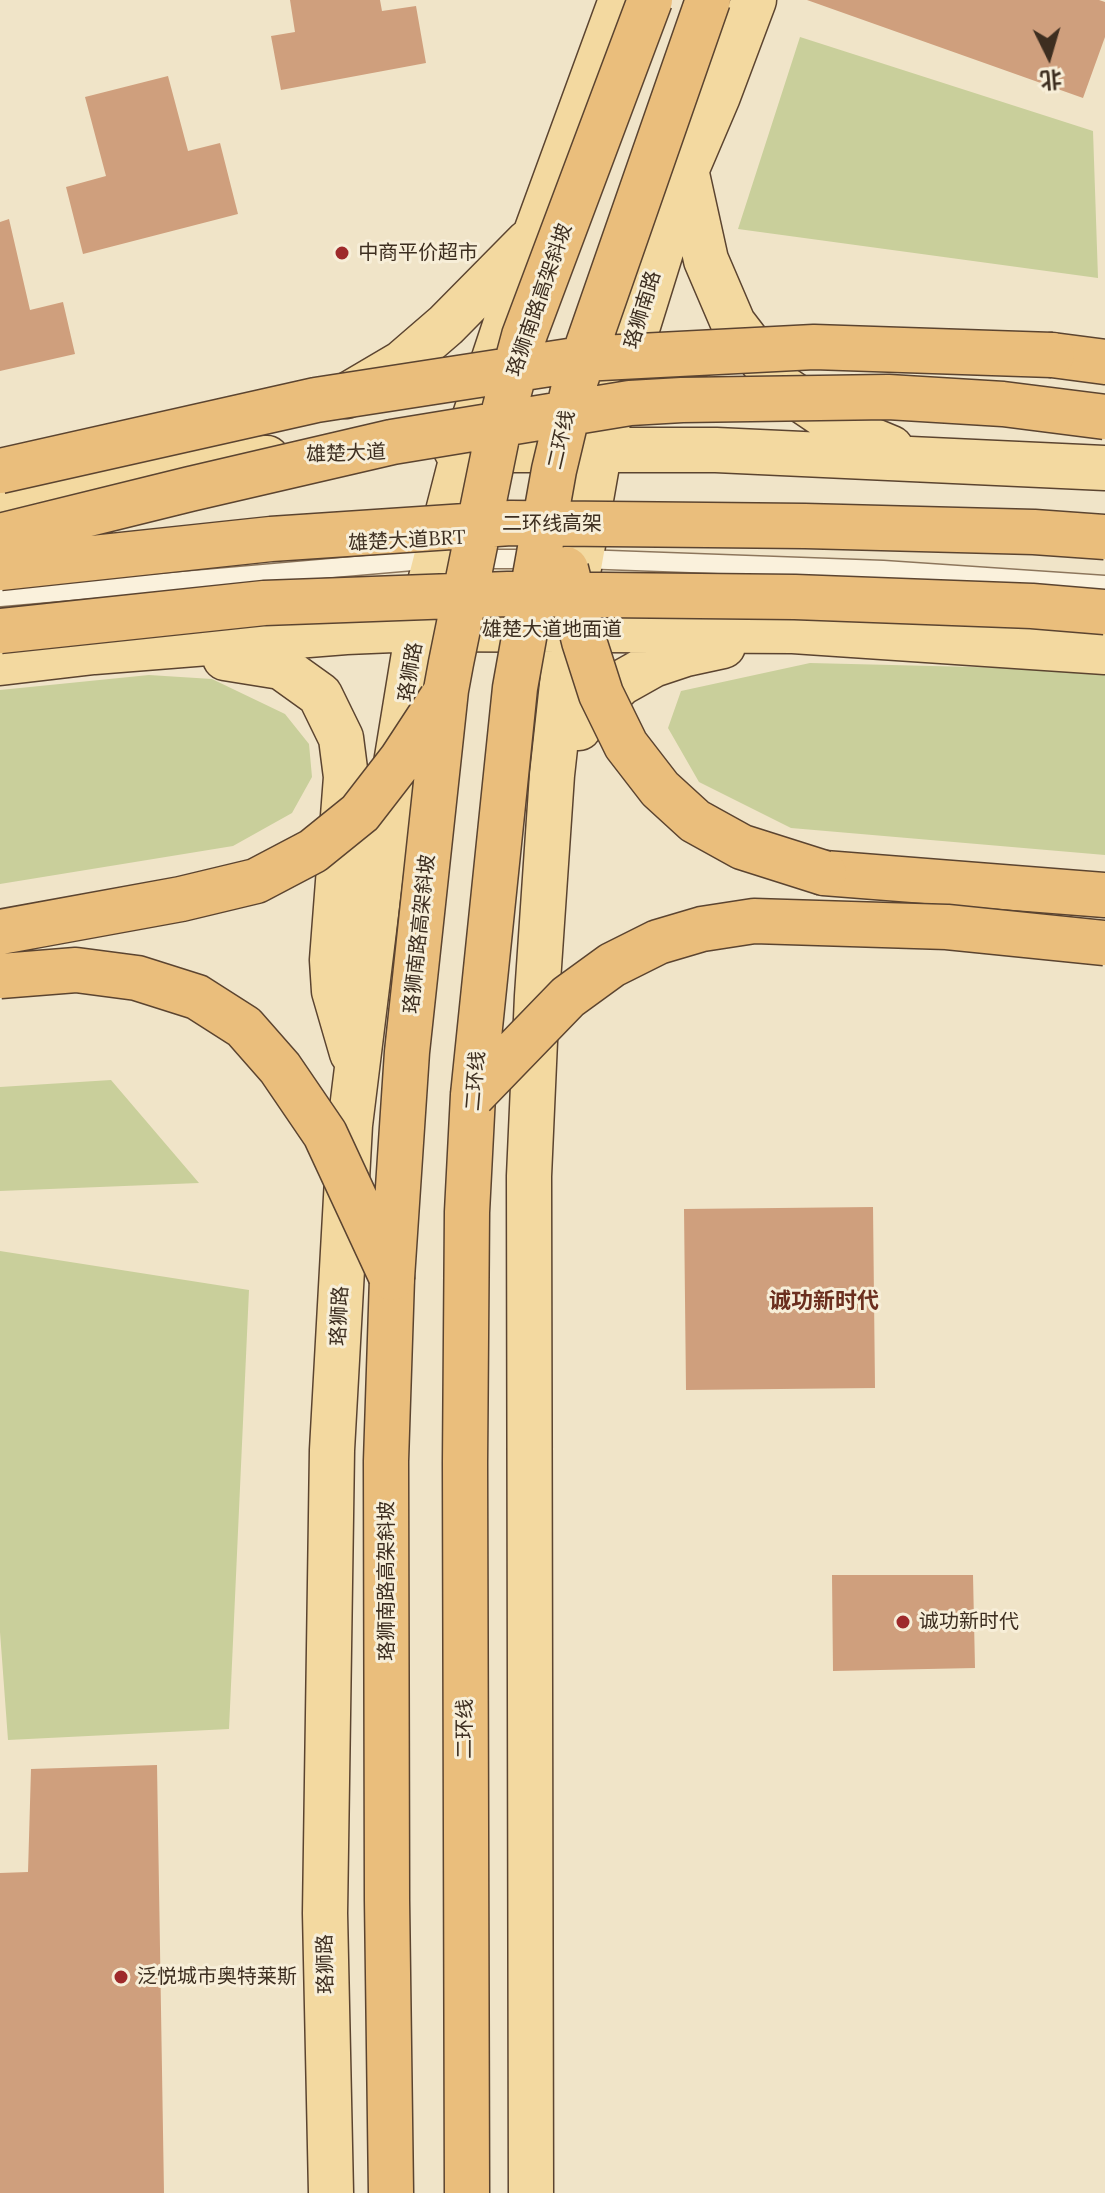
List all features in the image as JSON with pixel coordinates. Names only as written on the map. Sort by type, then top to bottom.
[{"type":"highway","name":"珞狮南路高架斜坡","points":[[391,2193],[386,1461],[392,1278],[407,1052],[446,690],[497,437],[524,336],[650,0]]},
{"type":"highway","name":"二环线","points":[[467,2193],[467,1259],[473,1095],[515,688],[554,470],[575,382],[708,0]]},
{"type":"highway","points":[[0,471],[316,400],[582,359],[814,347],[1052,355],[1105,362]]},
{"type":"highway","points":[[0,536],[392,442],[630,403],[888,397],[1003,404],[1105,417]]},
{"type":"highway","points":[[554,470],[563,554],[584,641],[601,694],[626,745],[660,789],[695,821],[742,847],[824,873],[1105,895]]},
{"type":"highway","name":"二环线高架","points":[[0,568],[271,539],[511,523],[881,528],[1105,537]]},
{"type":"highway","points":[[0,631],[264,603],[508,594],[795,597],[1032,606],[1105,612]]},
{"type":"highway","points":[[0,932],[181,899],[256,881],[313,851],[360,813],[401,760],[446,690]]},
{"type":"highway","points":[[473,1095],[568,997],[612,965],[658,942],[702,929],[754,921],[947,927],[1105,943]]},
{"type":"highway","points":[[0,976],[76,970],[137,978],[197,997],[244,1027],[280,1068],[325,1134],[392,1278]]},
{"type":"main road","points":[[621,0],[535,235],[464,449],[716,450],[1105,468]]},
{"type":"main road","name":"珞狮南路","points":[[568,630],[600,448],[686,171],[754,0]]},
{"type":"main road","points":[[686,171],[706,260],[733,323],[782,387],[843,428],[915,459]]},
{"type":"main road","points":[[0,493],[228,459],[353,393],[402,363],[446,325],[535,235]]},
{"type":"main road","name":"雄楚大道","points":[[228,459],[464,449]]},
{"type":"main road","name":"珞狮路","points":[[331,2193],[325,1913],[332,1450],[350,1125],[390,800],[418,629],[464,449]]},
{"type":"main road","name":"雄楚大道地面道","points":[[0,663],[94,652],[418,629],[793,631],[1105,652]]},
{"type":"main road","points":[[531,2193],[529,1176],[552,775],[568,630]]},
{"type":"main road","points":[[552,775],[587,716],[621,683],[653,665],[686,654],[793,631]]},
{"type":"main road","points":[[94,652],[217,657],[281,667],[320,695],[341,738],[346,777],[332,960],[334,991],[357,1071]]},
{"type":"lane","name":"雄楚大道BRT","points":[[0,597],[435,559],[580,559],[883,570],[1105,585]]},
{"type":"green space","points":[[800,37],[1093,131],[1098,278],[738,229]]},
{"type":"green space","points":[[810,663],[1105,673],[1105,855],[791,828],[699,782],[668,728],[681,691]]},
{"type":"green space","points":[[149,675],[212,679],[285,714],[309,744],[312,777],[292,813],[233,846],[0,884],[0,690]]},
{"type":"green space","points":[[111,1080],[199,1183],[0,1191],[0,1087]]},
{"type":"green space","points":[[0,1251],[249,1290],[229,1729],[8,1740],[0,1632]]},
{"type":"building","points":[[290,0],[380,0],[382,11],[416,6],[426,63],[281,90],[271,36],[295,32]]},
{"type":"building","points":[[807,0],[1099,0],[1105,2],[1105,37],[1083,98]]},
{"type":"building","points":[[168,76],[188,151],[220,143],[238,214],[83,254],[66,187],[106,176],[85,97]]},
{"type":"building","points":[[9,219],[30,310],[63,302],[75,354],[0,371],[0,222]]},
{"type":"building","points":[[873,1207],[875,1388],[686,1390],[684,1209]]},
{"type":"building","name":"诚功新时代","points":[[832,1575],[973,1575],[975,1668],[833,1671]]},
{"type":"building","name":"泛悦城市奥特莱斯","points":[[157,1765],[164,2193],[0,2193],[0,1873],[28,1872],[31,1769]]},
{"type":"place","name":"中商平价超市","points":[[342,253]]},
{"type":"place","name":"诚功新时代","points":[[903,1622]]},
{"type":"place","name":"泛悦城市奥特莱斯","points":[[121,1977]]},
{"type":"district","name":"诚功新时代","points":[[824,1302]]}]
